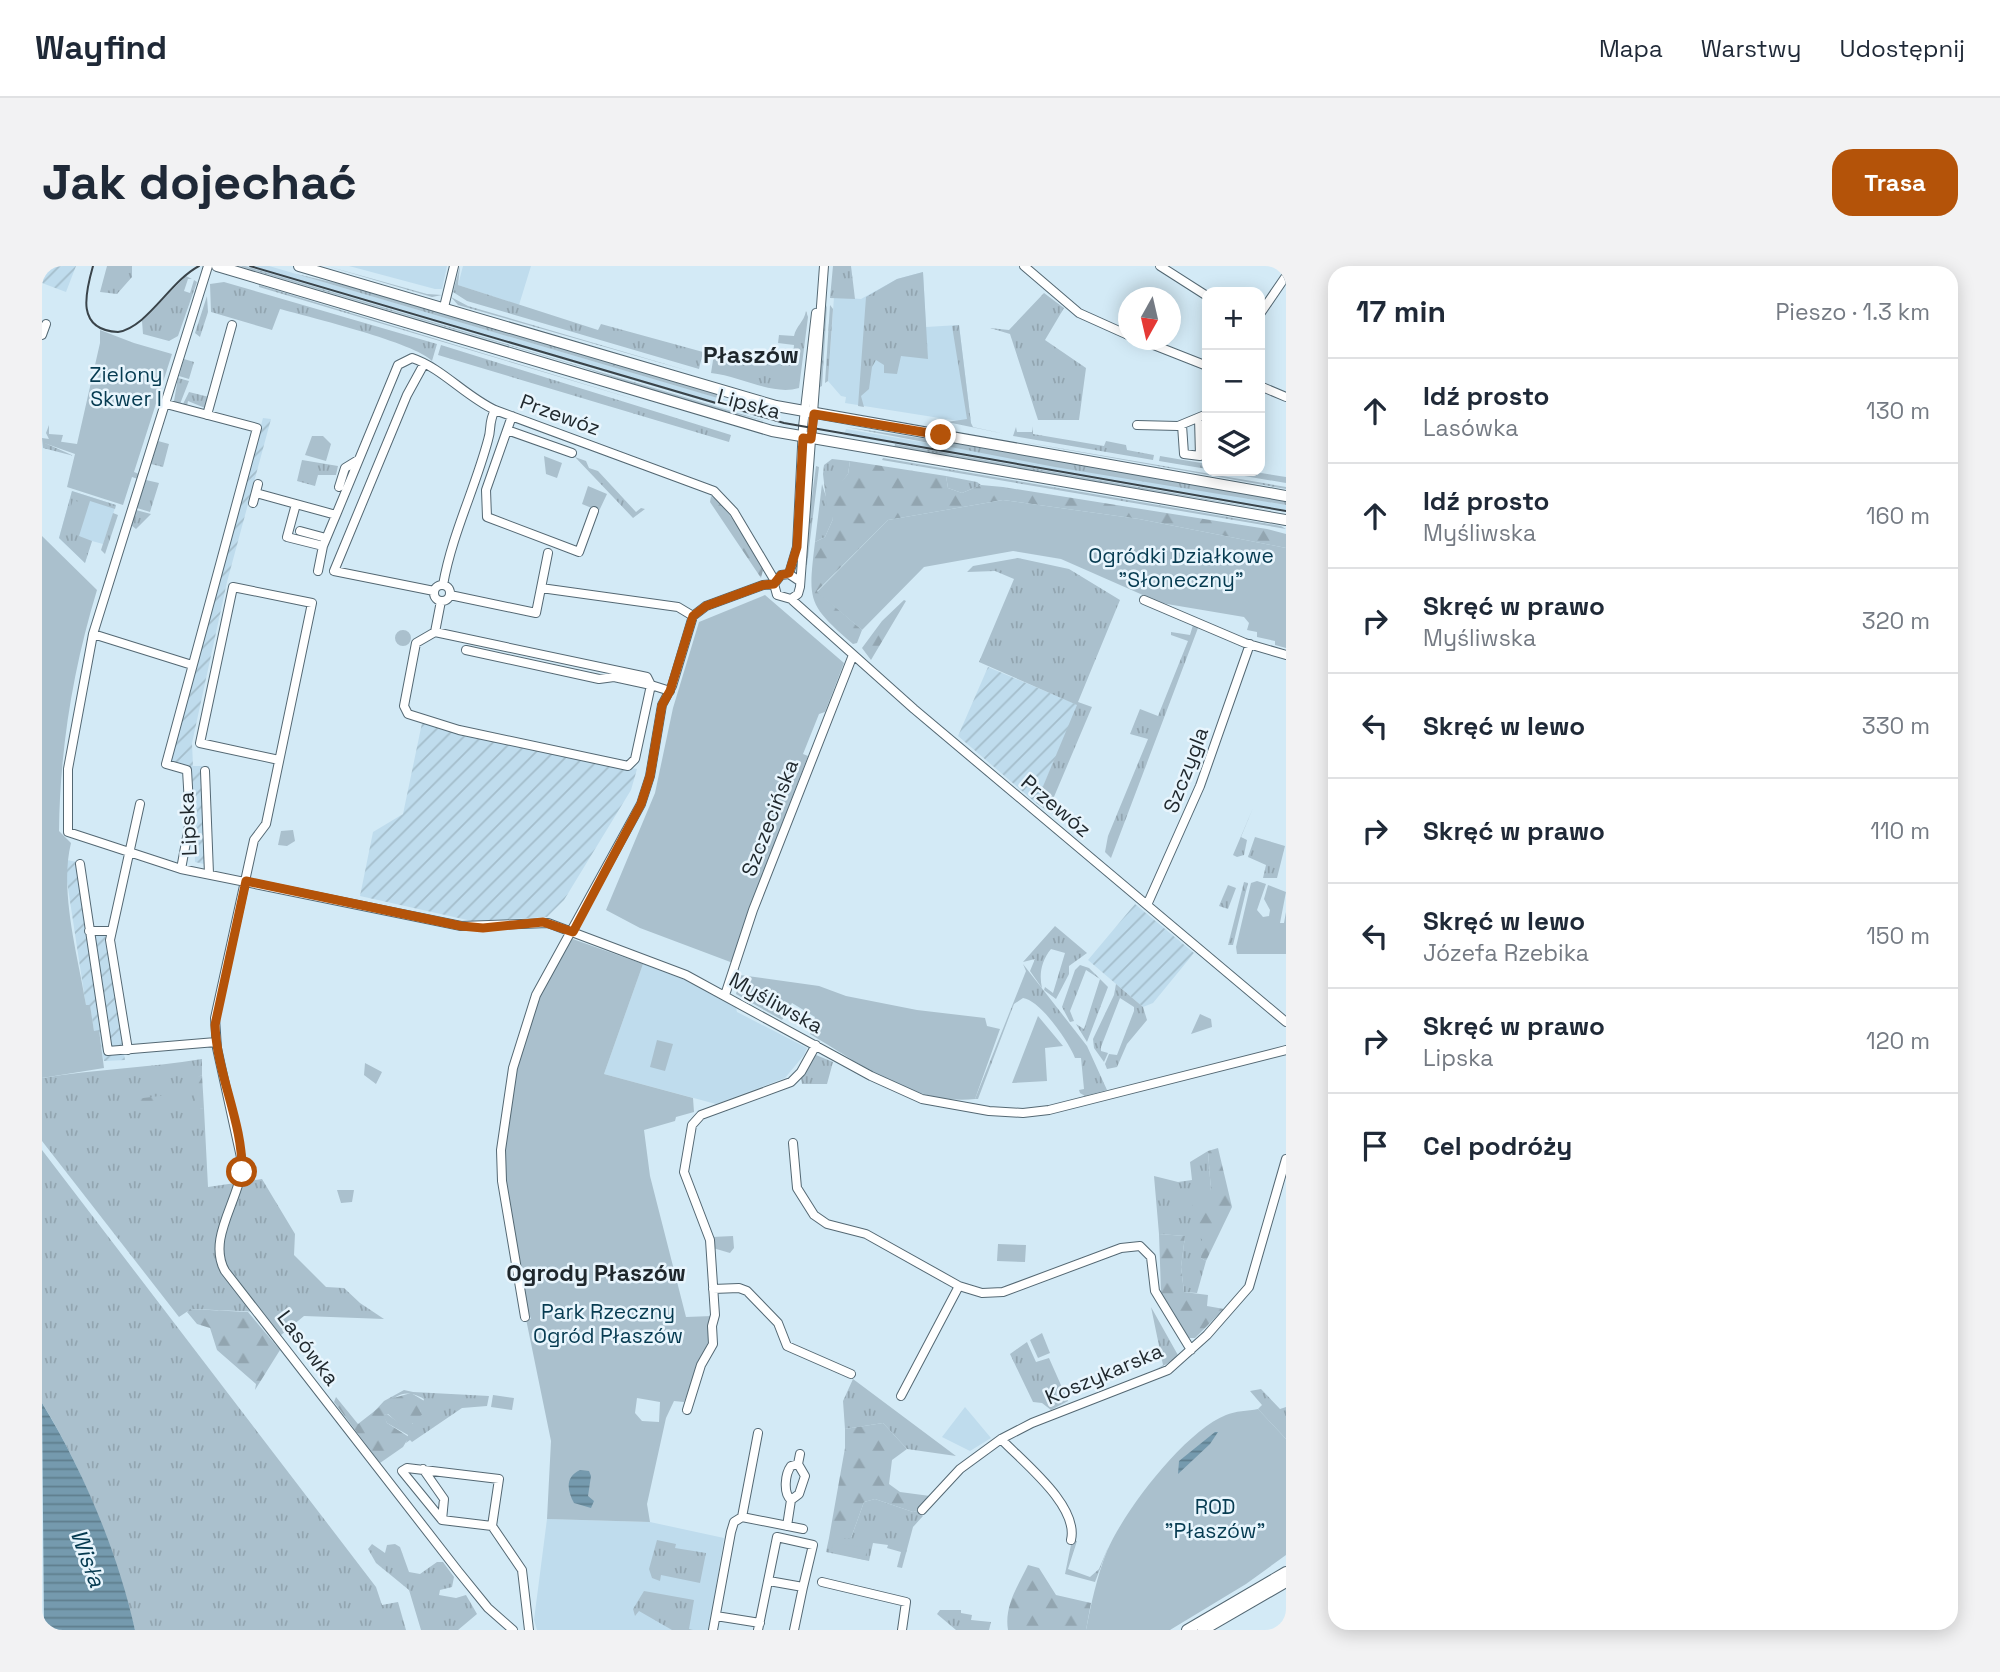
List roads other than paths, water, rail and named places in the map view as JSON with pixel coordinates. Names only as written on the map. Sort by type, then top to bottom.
[{"type":"main road","name":"Lipska","points":[[217,266],[572,371],[678,406],[807,439],[1284,520]]},
{"type":"main road","name":"Lipska","points":[[299,266],[764,403],[1286,496]]},
{"type":"main road","points":[[1187,1630],[1286,1572]]},
{"type":"main road","points":[[1203,1630],[1286,1581]]},
{"type":"street","points":[[192,665],[93,634],[208,266]]},
{"type":"street","points":[[444,307],[454,266]]},
{"type":"street","points":[[794,596],[798,580],[809,413],[824,266]]},
{"type":"street","points":[[1024,266],[1079,313],[1118,330]]},
{"type":"street","points":[[1160,266],[1202,293]]},
{"type":"street","points":[[1265,307],[1286,276]]},
{"type":"street","points":[[42,335],[47,324]]},
{"type":"street","points":[[207,415],[232,325]]},
{"type":"street","points":[[1166,350],[1202,364]]},
{"type":"street","points":[[318,571],[325,542],[399,363],[412,358],[424,363],[402,405],[334,571],[434,591],[443,585],[455,533],[489,439],[489,422],[495,410]]},
{"type":"street","name":"Przewóz","points":[[424,363],[466,395],[495,410],[714,491],[729,506],[779,581],[783,599],[794,596],[807,613],[853,655],[1286,1022]]},
{"type":"street","points":[[1265,388],[1286,397]]},
{"type":"street","points":[[166,404],[257,428],[166,764],[187,770],[190,821],[181,869]]},
{"type":"street","points":[[512,416],[486,490],[487,517],[579,552],[594,511]]},
{"type":"street","points":[[1138,425],[1182,425],[1202,416]]},
{"type":"street","points":[[1182,425],[1184,454],[1200,456],[1202,429]]},
{"type":"street","points":[[507,430],[572,453]]},
{"type":"street","points":[[779,581],[797,547],[807,439]]},
{"type":"street","points":[[340,488],[345,468],[358,460]]},
{"type":"street","points":[[253,503],[258,484]]},
{"type":"street","points":[[256,493],[336,514]]},
{"type":"street","points":[[296,504],[287,537],[325,542]]},
{"type":"street","points":[[300,531],[325,542]]},
{"type":"street","points":[[435,632],[441,601],[450,595],[536,613],[548,553]]},
{"type":"street","points":[[524,1317],[505,1206],[501,1150],[513,1068],[527,1017],[641,804],[650,776],[662,705],[670,691],[693,616],[706,606],[752,589],[779,581],[798,580]]},
{"type":"street","points":[[443,585],[449,589],[450,595]]},
{"type":"street","points":[[80,863],[108,1052],[216,1042],[217,1006],[254,839],[266,824],[312,603],[233,587],[200,743],[279,760]]},
{"type":"street","points":[[541,588],[653,606],[678,607],[693,616]]},
{"type":"street","points":[[434,591],[435,598],[441,601]]},
{"type":"street","points":[[1144,600],[1250,644],[1286,655]]},
{"type":"street","points":[[435,632],[506,647],[594,661],[647,677],[652,685],[635,759],[628,766],[459,730],[405,711],[416,643],[435,632]]},
{"type":"street","name":"Myśliwska","points":[[93,634],[68,769],[68,832],[181,869],[461,926],[483,928],[543,922],[686,975],[871,1076],[922,1099],[956,1108],[1023,1113],[1125,1092],[1286,1050]]},
{"type":"street","name":"Szczygla","points":[[1147,905],[1200,786],[1250,644]]},
{"type":"street","points":[[503,658],[506,647]]},
{"type":"street","points":[[466,650],[599,679],[614,677],[670,691]]},
{"type":"street","name":"Szczecińska","points":[[725,995],[753,910],[853,655]]},
{"type":"street","name":"Lipska","points":[[205,771],[209,874]]},
{"type":"street","points":[[128,1050],[111,931],[141,804]]},
{"type":"street","points":[[89,931],[111,931]]},
{"type":"street","name":"Lasówka","points":[[216,1042],[242,1162],[240,1180],[218,1247],[221,1263],[458,1571],[488,1608],[513,1630]]},
{"type":"street","points":[[687,1410],[701,1365],[713,1344],[713,1289],[708,1234],[684,1177],[692,1125],[701,1115],[791,1082],[801,1072],[816,1045]]},
{"type":"street","points":[[793,1143],[797,1188],[814,1215],[827,1224],[866,1234],[959,1286],[982,1293],[1003,1292],[1098,1255],[1140,1246],[1151,1257],[1155,1291],[1191,1350]]},
{"type":"street","name":"Koszykarska","points":[[922,1510],[960,1469],[1001,1439],[1032,1423],[1165,1371],[1191,1350],[1250,1287],[1286,1159]]},
{"type":"street","points":[[901,1396],[959,1286]]},
{"type":"street","points":[[713,1289],[739,1288],[747,1291],[778,1323],[787,1346],[851,1374]]},
{"type":"street","points":[[742,1517],[758,1433]]},
{"type":"street","points":[[1001,1439],[1066,1509],[1073,1524],[1071,1540]]},
{"type":"street","points":[[791,1500],[799,1494],[805,1476],[798,1464],[800,1454]]},
{"type":"street","points":[[787,1526],[791,1500],[786,1491],[787,1472],[791,1466],[798,1464]]},
{"type":"street","points":[[492,1526],[442,1520],[402,1471],[407,1468],[423,1469],[499,1479],[492,1526],[522,1570],[529,1630]]},
{"type":"street","points":[[423,1469],[444,1499],[442,1520]]},
{"type":"street","points":[[713,1630],[734,1522],[742,1517],[803,1529]]},
{"type":"street","points":[[716,1616],[759,1627],[777,1537],[813,1545],[794,1630]]},
{"type":"street","points":[[769,1581],[803,1587]]},
{"type":"street","points":[[822,1582],[906,1602],[902,1630]]},
{"type":"water","name":"Wisła","points":[[42,1403],[85,1484],[109,1542],[135,1630],[44,1630]]},
{"type":"water","points":[[1218,1432],[1210,1444],[1178,1474],[1179,1461]]},
{"type":"water","points":[[580,1470],[589,1471],[591,1476],[588,1496],[594,1501],[591,1508],[574,1503],[570,1493],[570,1480]]},
{"type":"tram line","points":[[93,266],[86,299],[90,318],[95,325],[118,332],[139,322],[178,282],[199,266]]},
{"type":"tram line","points":[[250,266],[784,423],[1286,511]]},
{"type":"district","name":"Płaszów","points":[[751,355]]},
{"type":"district","name":"Ogrody Płaszów","points":[[596,1273]]},
{"type":"park label","name":"Zielony Skwer I","points":[[126,387]]},
{"type":"park label","name":"Ogródki Działkowe \"Słoneczny\"","points":[[1181,568]]},
{"type":"park label","name":"Park Rzeczny Ogród Płaszów","points":[[608,1324]]},
{"type":"park label","name":"ROD \"Płaszów\"","points":[[1215,1519]]}]
